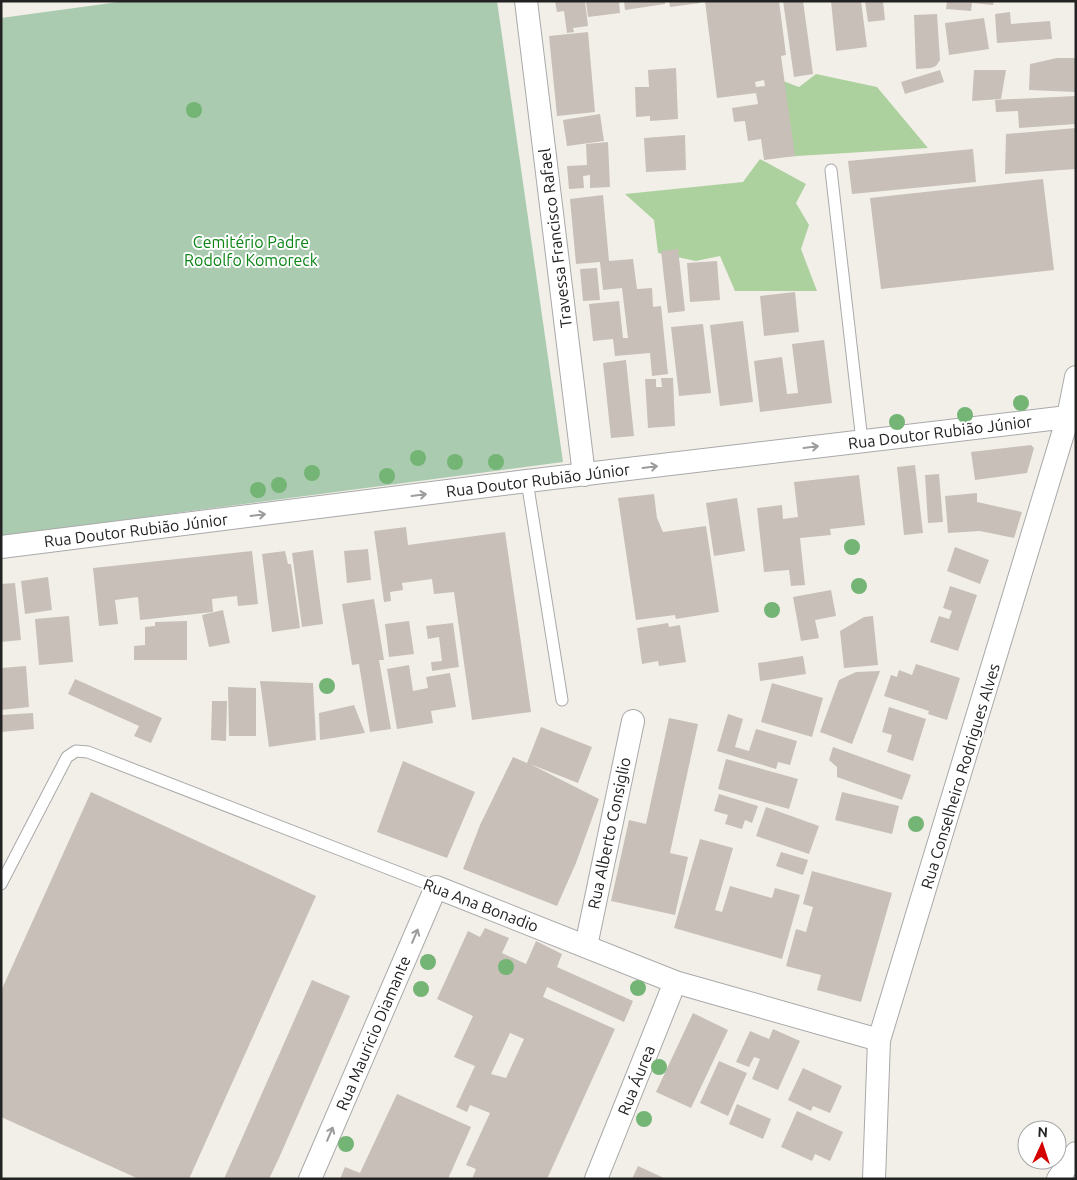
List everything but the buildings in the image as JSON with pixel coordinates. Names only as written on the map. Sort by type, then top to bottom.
[{"type":"street","name":"Travessa Francisco Rafael","points":[[526,1],[584,474]]},
{"type":"street","name":"Rua Conselheiro Rodrigues Alves","points":[[874,1179],[879,1040],[1072,416],[1076,377]]},
{"type":"street","name":"Rua Doutor Rubião Júnior","points":[[1,547],[584,474],[1072,416]]},
{"type":"street","name":"Rua Alberto Consiglio","points":[[586,946],[633,721]]},
{"type":"street","name":"Rua Ana Bonadio","points":[[436,887],[676,982],[879,1040]]},
{"type":"street","name":"Rua Mauricio Diamante","points":[[310,1179],[436,887]]},
{"type":"street","name":"Rua Áurea","points":[[596,1179],[676,982]]},
{"type":"street","points":[[1058,1179],[1076,1153]]},
{"type":"lane","points":[[831,170],[862,441]]},
{"type":"lane","points":[[527,481],[562,700]]},
{"type":"lane","name":"Rua Ana Bonadio","points":[[1,884],[67,757],[76,751],[88,752],[436,887]]},
{"type":"green space","name":"Cemitério Padre Rodolfo Komoreck","points":[[126,1],[497,1],[563,462],[1,536],[1,18]]},
{"type":"green space","points":[[816,74],[877,87],[928,148],[781,157],[783,81],[799,87]]},
{"type":"green space","points":[[760,159],[806,184],[796,203],[809,225],[801,249],[817,291],[735,291],[720,256],[696,261],[658,253],[654,220],[625,194],[743,182]]}]
